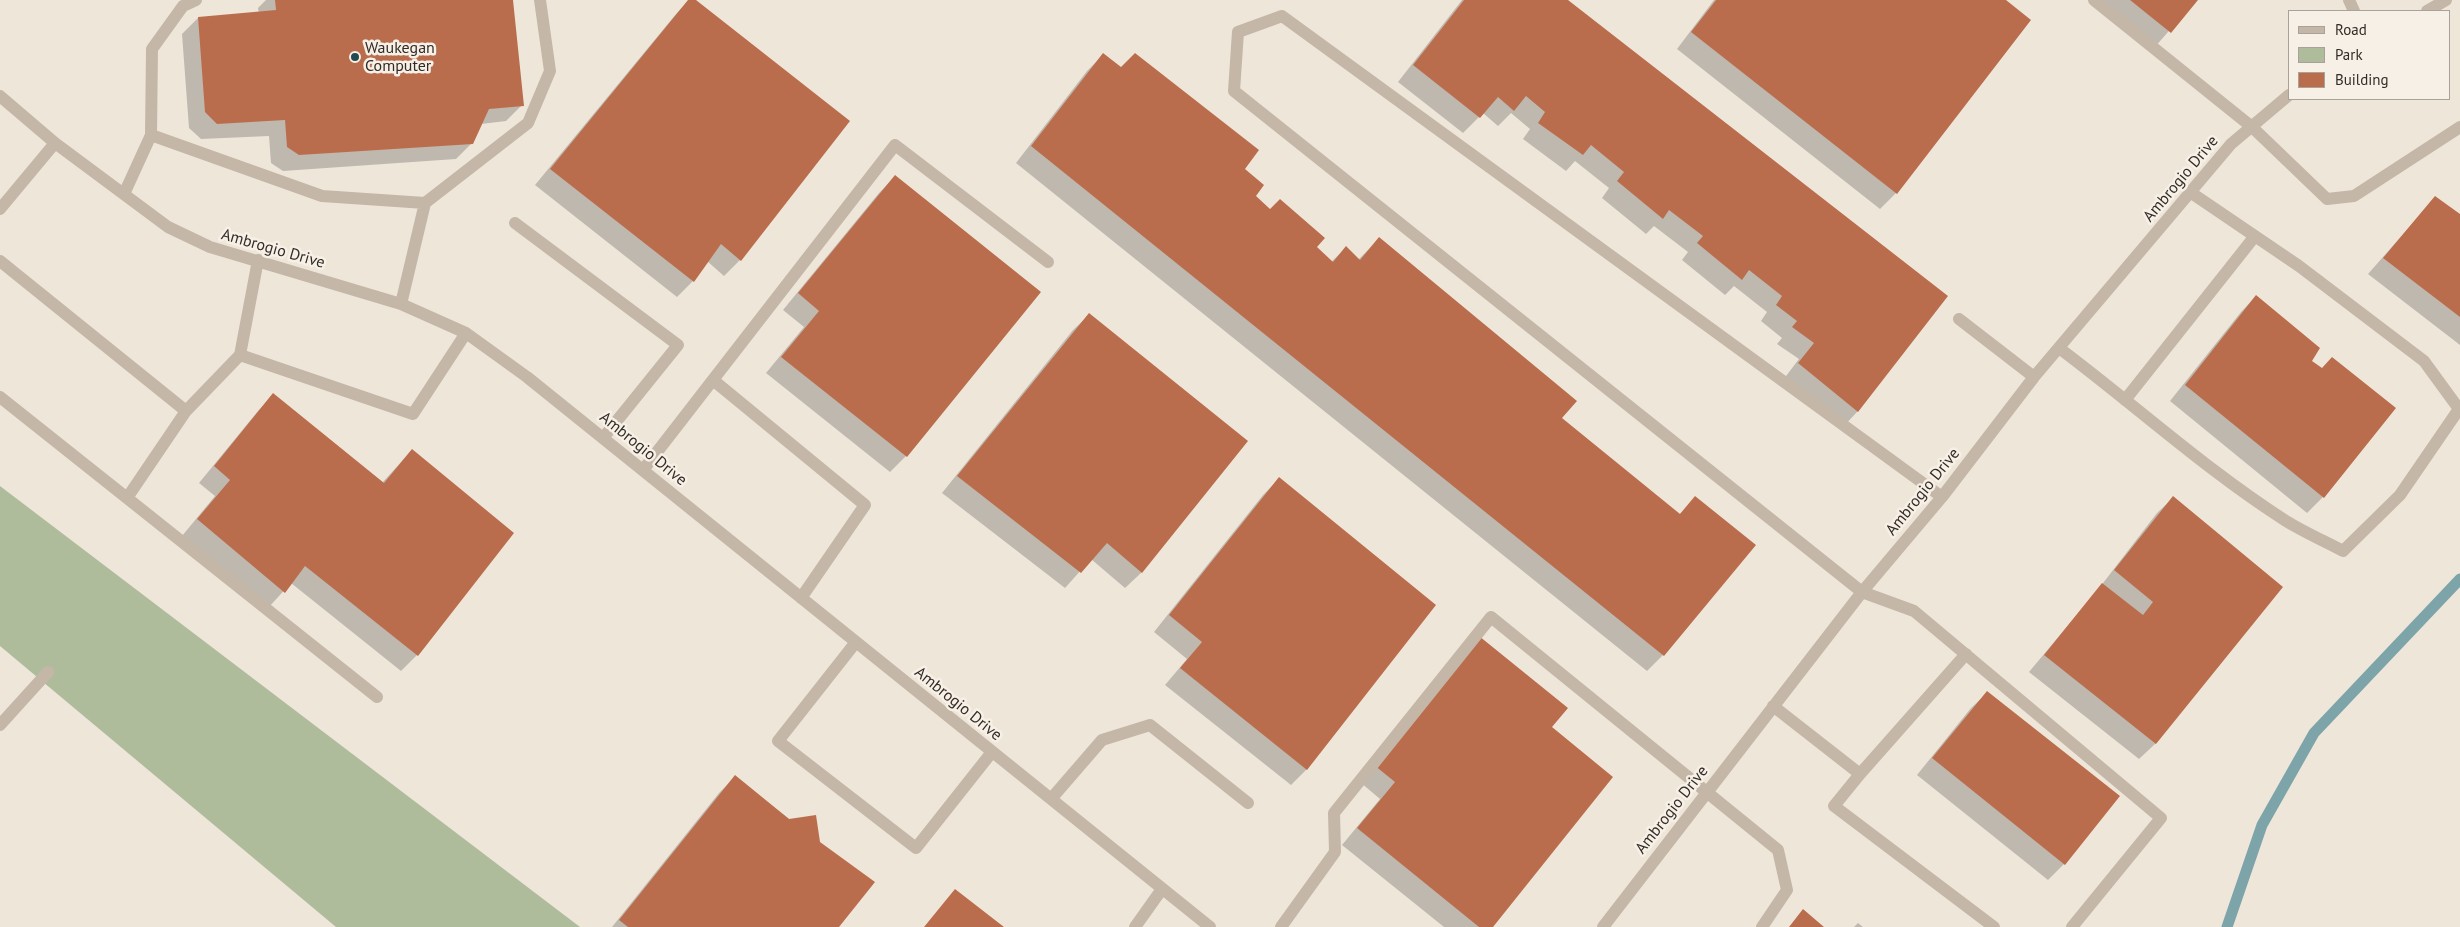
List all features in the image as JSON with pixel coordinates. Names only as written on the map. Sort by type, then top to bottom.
[{"type":"street","points":[[124,194],[150,135],[152,48],[183,6],[196,0]]},
{"type":"street","points":[[401,304],[425,203],[528,123],[550,71],[540,0]]},
{"type":"street","points":[[2094,0],[2252,127],[2327,199],[2354,196],[2460,127]]},
{"type":"street","points":[[2429,10],[2446,0]]},
{"type":"street","points":[[1942,497],[1282,16],[1238,32],[1234,91],[1862,592],[1914,611],[2161,818],[2072,927]]},
{"type":"street","name":"Ambrogio Drive","points":[[0,96],[55,143],[168,227],[210,247],[401,304],[466,333],[527,377],[1210,927]]},
{"type":"street","name":"Ambrogio Drive","points":[[1603,927],[1862,592],[1942,497],[2034,377],[2232,144],[2288,96]]},
{"type":"street","points":[[150,135],[322,196],[425,203]]},
{"type":"street","points":[[0,209],[55,143]]},
{"type":"street","points":[[643,470],[895,145],[1048,262]]},
{"type":"street","points":[[2059,348],[2162,431],[2286,521],[2343,552],[2400,495],[2458,409],[2424,361],[2299,266],[2190,192]]},
{"type":"street","points":[[515,223],[678,345],[603,438]]},
{"type":"street","points":[[2125,400],[2254,236]]},
{"type":"street","points":[[126,498],[186,411],[240,355],[258,260]]},
{"type":"street","points":[[0,261],[186,411]]},
{"type":"street","points":[[1959,319],[2034,377]]},
{"type":"street","points":[[240,355],[413,414],[466,333]]},
{"type":"street","points":[[713,380],[865,505],[801,598]]},
{"type":"street","points":[[0,397],[378,697]]},
{"type":"street","points":[[1281,927],[1335,852],[1334,813],[1491,617],[1706,794],[1778,850],[1787,890],[1762,927]]},
{"type":"street","points":[[856,642],[778,741],[916,848],[992,752]]},
{"type":"street","points":[[1966,654],[1834,806],[1994,927]]},
{"type":"street","points":[[0,725],[48,672]]},
{"type":"street","points":[[1773,706],[1860,774]]},
{"type":"street","points":[[1051,800],[1102,740],[1150,725],[1248,803]]},
{"type":"street","points":[[1135,927],[1162,889]]},
{"type":"green space","points":[[0,486],[580,927],[336,927],[0,646]]},
{"type":"building","points":[[275,0],[513,0],[524,106],[489,109],[473,144],[299,155],[287,147],[285,120],[217,124],[205,112],[198,17],[276,10]]},
{"type":"building","points":[[688,0],[696,0],[850,121],[741,261],[721,244],[694,282],[550,169]]},
{"type":"building","points":[[1464,0],[1568,0],[1948,296],[1858,412],[1798,363],[1814,343],[1792,327],[1797,321],[1776,305],[1782,296],[1749,270],[1742,280],[1697,243],[1703,236],[1669,210],[1663,219],[1617,181],[1624,172],[1591,145],[1583,155],[1538,123],[1545,112],[1526,96],[1514,111],[1498,97],[1480,118],[1413,65]]},
{"type":"building","points":[[1716,0],[2006,0],[2031,20],[1897,194],[1691,32]]},
{"type":"building","points":[[2130,0],[2198,0],[2171,33]]},
{"type":"building","points":[[1103,53],[1121,67],[1135,53],[1259,150],[1245,169],[1264,185],[1256,196],[1270,209],[1280,199],[1325,238],[1317,247],[1333,262],[1346,246],[1360,260],[1379,237],[1577,401],[1562,418],[1680,514],[1695,496],[1756,545],[1664,656],[1031,146]]},
{"type":"building","points":[[895,175],[1041,292],[907,457],[781,357],[819,311],[798,293]]},
{"type":"building","points":[[2435,196],[2460,214],[2460,317],[2383,258]]},
{"type":"building","points":[[2256,295],[2320,348],[2312,361],[2322,368],[2332,357],[2396,408],[2324,498],[2185,385]]},
{"type":"building","points":[[1089,313],[1248,441],[1142,573],[1107,543],[1081,573],[957,476]]},
{"type":"building","points":[[273,393],[384,483],[412,449],[514,533],[418,656],[305,566],[285,593],[197,519],[230,480],[214,466]]},
{"type":"building","points":[[1279,477],[1436,605],[1307,770],[1180,668],[1202,642],[1169,615]]},
{"type":"building","points":[[2173,496],[2283,587],[2156,744],[2044,655],[2102,583],[2143,615],[2153,602],[2114,570]]},
{"type":"building","points":[[1479,636],[1568,708],[1552,727],[1613,777],[1493,927],[1479,927],[1357,828],[1395,782],[1374,765]]},
{"type":"building","points":[[1987,691],[2120,796],[2065,865],[1932,758]]},
{"type":"building","points":[[735,775],[789,819],[816,815],[820,842],[875,882],[839,927],[628,927],[619,920]]},
{"type":"building","points":[[955,889],[1004,927],[924,927]]},
{"type":"building","points":[[1803,909],[1824,927],[1789,927]]},
{"type":"waterway","points":[[2227,927],[2262,825],[2314,733],[2460,579]]},
{"type":"place","name":"Waukegan Computer","points":[[355,57]]}]
